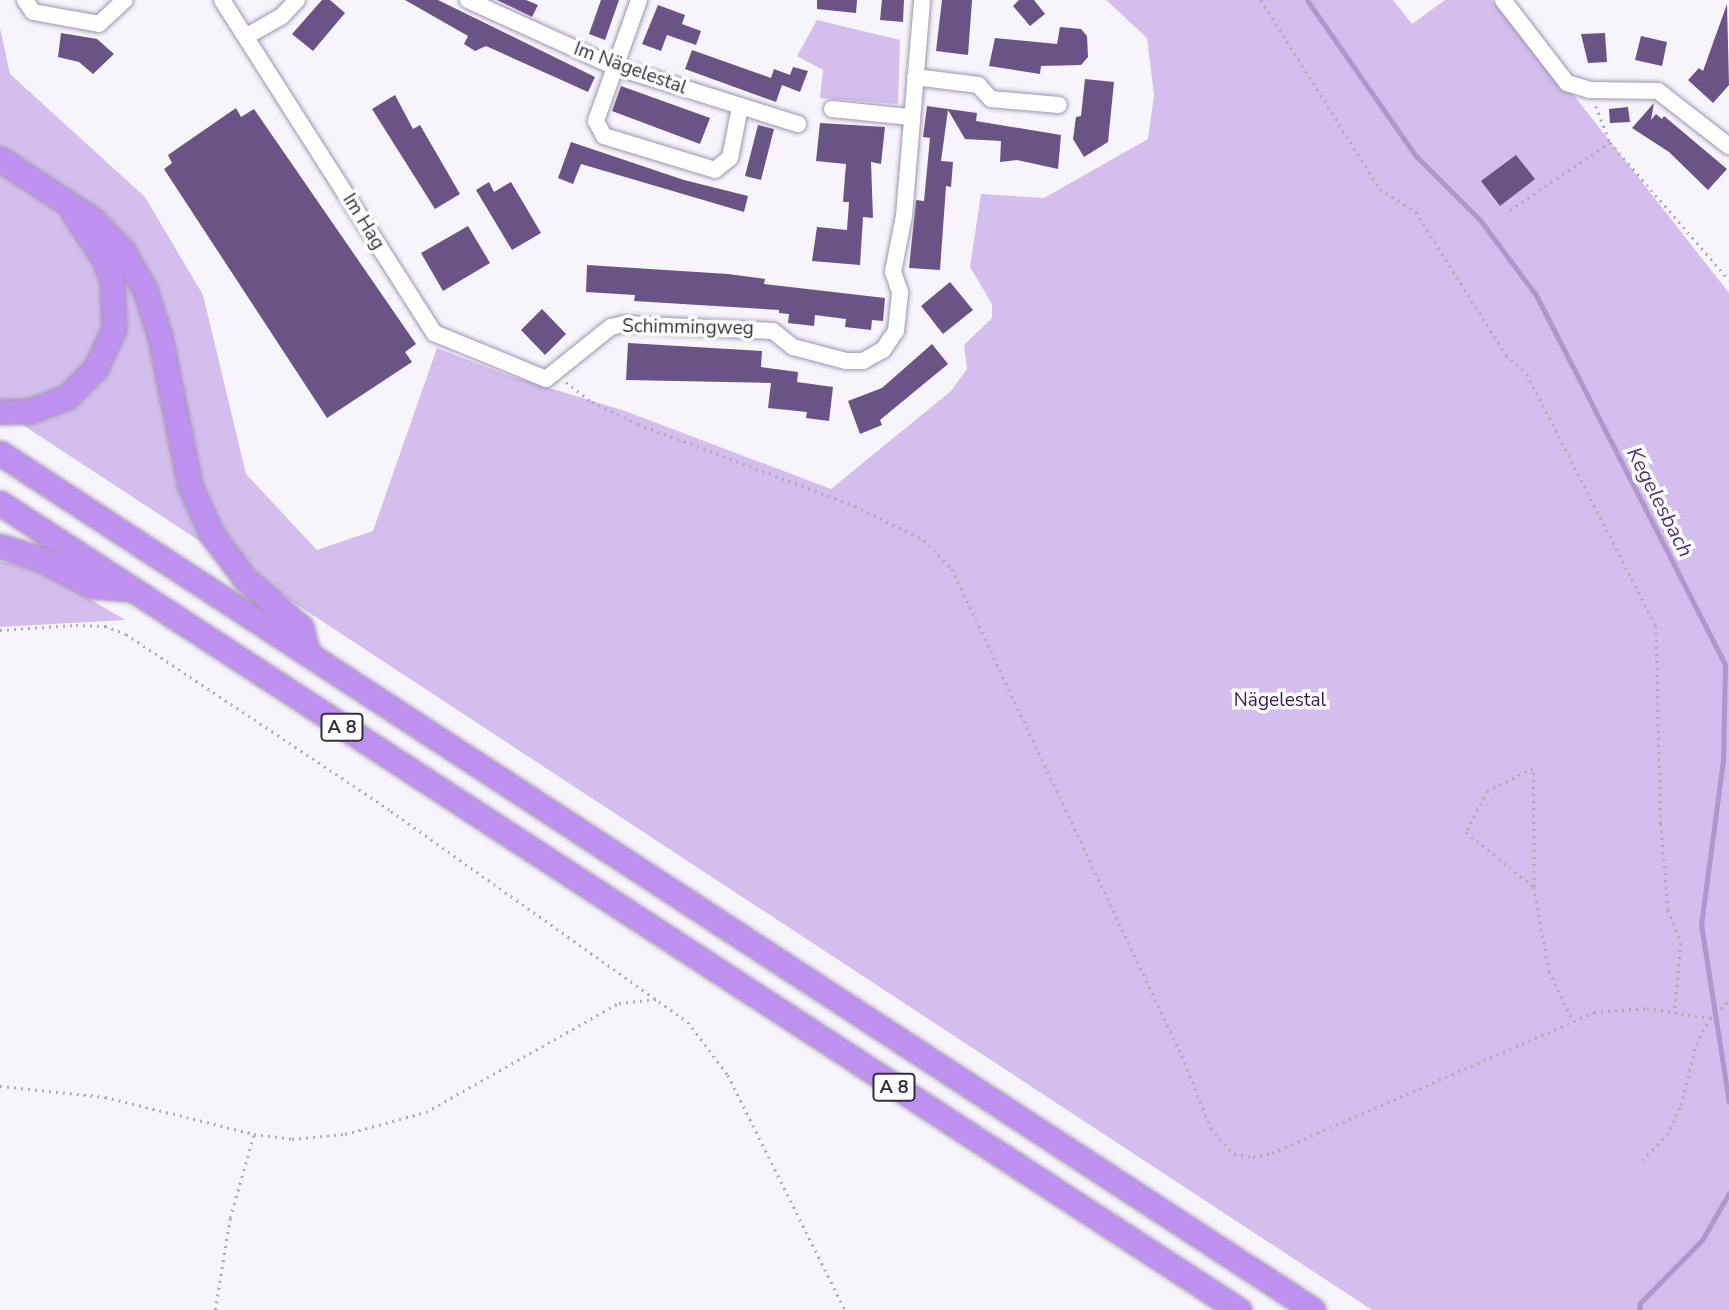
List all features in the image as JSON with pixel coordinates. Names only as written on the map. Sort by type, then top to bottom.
[{"type":"highway","points":[[0,159],[110,235],[145,290],[160,337],[190,486],[212,536],[245,579],[301,627],[308,653]]},
{"type":"highway","points":[[0,412],[30,411],[67,397],[95,369],[114,329],[112,280],[103,257],[66,203]]},
{"type":"highway","name":"A 8","points":[[0,453],[1313,1310]]},
{"type":"highway","name":"A 8","points":[[0,503],[1239,1310]]},
{"type":"highway","points":[[0,546],[41,559],[92,586],[135,590]]},
{"type":"street","points":[[25,0],[33,12],[99,24],[125,0]]},
{"type":"street","name":"Im Hag","points":[[222,0],[434,333],[546,379],[553,373]]},
{"type":"street","points":[[247,36],[282,16],[297,0]]},
{"type":"street","points":[[639,0],[613,66],[596,121],[604,136],[715,170],[730,158],[740,107]]},
{"type":"street","name":"Schimmingweg","points":[[553,373],[578,357],[611,327],[624,324],[773,331],[793,347],[827,358],[863,361],[873,357],[897,331],[900,292],[893,272],[905,216],[909,117],[922,0]]},
{"type":"street","points":[[1503,0],[1567,83],[1590,90],[1658,91],[1729,146]]},
{"type":"street","name":"Im Nägelestal","points":[[478,3],[613,66],[798,124]]},
{"type":"street","points":[[915,77],[978,85],[991,99],[1059,105]]},
{"type":"street","points":[[832,109],[909,117]]},
{"type":"path","points":[[1261,0],[1380,189],[1416,212],[1506,355],[1527,374],[1656,626],[1661,824],[1668,910],[1681,943],[1674,1011]]},
{"type":"path","points":[[1590,90],[1610,142],[1729,280]]},
{"type":"path","points":[[1510,211],[1610,142]]},
{"type":"path","points":[[553,373],[592,402],[638,424],[855,506],[924,540],[952,569],[1182,1056],[1211,1128],[1234,1154],[1253,1157],[1272,1153],[1572,1019],[1623,1007],[1674,1011],[1710,1018]]},
{"type":"path","points":[[0,630],[76,625],[105,626],[126,634],[391,810],[688,1021],[728,1075],[845,1310]]},
{"type":"path","points":[[1534,887],[1466,832],[1488,791],[1533,769],[1534,887],[1549,971],[1572,1019]]},
{"type":"path","points":[[0,1086],[105,1097],[254,1133],[292,1139],[394,1124],[484,1083],[620,1003],[658,999]]},
{"type":"path","points":[[1643,1160],[1667,1135],[1681,1105],[1696,1044],[1710,1018],[1729,1000]]},
{"type":"path","points":[[215,1310],[230,1218],[254,1133]]},
{"type":"green space","name":"Nägelestal","points":[[1106,0],[1393,0],[1412,24],[1445,0],[1491,0],[1572,93],[1729,293],[1729,1310],[1372,1310],[0,410],[0,28],[10,74],[145,197],[203,295],[246,474],[317,550],[373,531],[437,348],[510,376],[625,411],[831,489],[951,391],[967,369],[964,345],[992,318],[992,304],[970,267],[981,194],[1044,198],[1148,139],[1154,95],[1147,38]]},
{"type":"green space","points":[[817,20],[900,40],[898,104],[820,98],[823,70],[797,56]]},
{"type":"green space","points":[[0,561],[44,572],[125,620],[0,627]]},
{"type":"building","points":[[322,0],[330,0],[345,13],[313,51],[292,34]]},
{"type":"building","points":[[405,0],[438,0],[595,77],[588,92],[486,46],[475,51],[464,44],[468,36]]},
{"type":"building","points":[[497,0],[526,0],[538,5],[532,17]]},
{"type":"building","points":[[601,0],[619,0],[605,40],[589,34]]},
{"type":"building","points":[[817,0],[857,0],[856,13],[817,9]]},
{"type":"building","points":[[882,0],[904,0],[903,22],[880,20]]},
{"type":"building","points":[[942,0],[972,0],[968,55],[936,51]]},
{"type":"building","points":[[1019,0],[1034,0],[1045,14],[1030,26],[1013,6]]},
{"type":"building","points":[[1727,4],[1729,85],[1713,103],[1688,80],[1699,68],[1703,71]]},
{"type":"building","points":[[658,5],[685,15],[682,24],[701,31],[696,45],[667,35],[661,51],[642,44]]},
{"type":"building","points":[[1060,27],[1081,29],[1087,36],[1088,57],[1081,65],[1041,66],[1040,74],[989,66],[995,38],[1057,44]]},
{"type":"building","points":[[61,33],[97,39],[114,54],[93,74],[79,62],[58,57]]},
{"type":"building","points":[[1605,33],[1607,62],[1588,63],[1581,34]]},
{"type":"building","points":[[1641,36],[1667,42],[1662,66],[1635,60]]},
{"type":"building","points":[[692,50],[771,78],[774,69],[790,75],[793,67],[808,71],[800,92],[782,85],[776,102],[685,69]]},
{"type":"building","points":[[1085,79],[1114,82],[1108,142],[1084,157],[1073,139],[1076,117],[1081,116]]},
{"type":"building","points":[[621,86],[710,118],[700,144],[612,111]]},
{"type":"building","points":[[395,95],[413,129],[420,125],[460,194],[435,209],[372,109]]},
{"type":"building","points":[[1654,103],[1651,120],[1656,114],[1662,119],[1664,116],[1727,169],[1708,190],[1669,152],[1632,128]]},
{"type":"building","points":[[927,106],[977,113],[976,121],[1061,135],[1058,169],[1017,160],[1000,162],[1001,141],[965,139],[948,110],[941,161],[953,162],[951,187],[946,186],[940,270],[909,268],[916,200],[924,201],[930,138],[923,137]]},
{"type":"building","points":[[1628,107],[1630,122],[1610,123],[1609,109]]},
{"type":"building","points":[[236,108],[241,117],[254,109],[416,344],[405,352],[412,362],[327,418],[164,169],[172,163],[168,155]]},
{"type":"building","points":[[820,123],[885,127],[881,164],[871,162],[873,218],[863,217],[860,265],[812,261],[817,227],[847,230],[849,202],[843,202],[846,164],[816,161]]},
{"type":"building","points":[[758,125],[774,129],[761,180],[745,176]]},
{"type":"building","points":[[571,142],[684,180],[748,196],[744,212],[581,164],[573,184],[558,178]]},
{"type":"building","points":[[1516,155],[1535,179],[1500,206],[1481,181]]},
{"type":"building","points":[[489,182],[494,192],[511,182],[541,233],[512,250],[476,190]]},
{"type":"building","points":[[468,226],[490,263],[443,291],[421,253]]},
{"type":"building","points":[[587,265],[728,274],[765,279],[764,284],[885,298],[883,321],[872,320],[871,330],[845,327],[846,319],[815,315],[814,326],[788,323],[789,314],[779,313],[779,310],[634,301],[635,295],[586,292]]},
{"type":"building","points":[[950,282],[973,310],[943,334],[921,306]]},
{"type":"building","points":[[542,309],[566,334],[545,355],[521,330]]},
{"type":"building","points":[[628,343],[762,351],[761,367],[798,372],[797,382],[833,387],[829,421],[806,418],[807,412],[768,408],[771,383],[626,380]]},
{"type":"building","points":[[932,344],[948,364],[880,420],[882,425],[860,434],[848,401],[882,388]]},
{"type":"waterway","name":"Kegelesbach","points":[[1307,0],[1416,156],[1480,220],[1536,295],[1725,665],[1723,760],[1701,924],[1729,1102]]},
{"type":"waterway","points":[[1639,1310],[1640,1303],[1702,1240],[1729,1193]]}]
